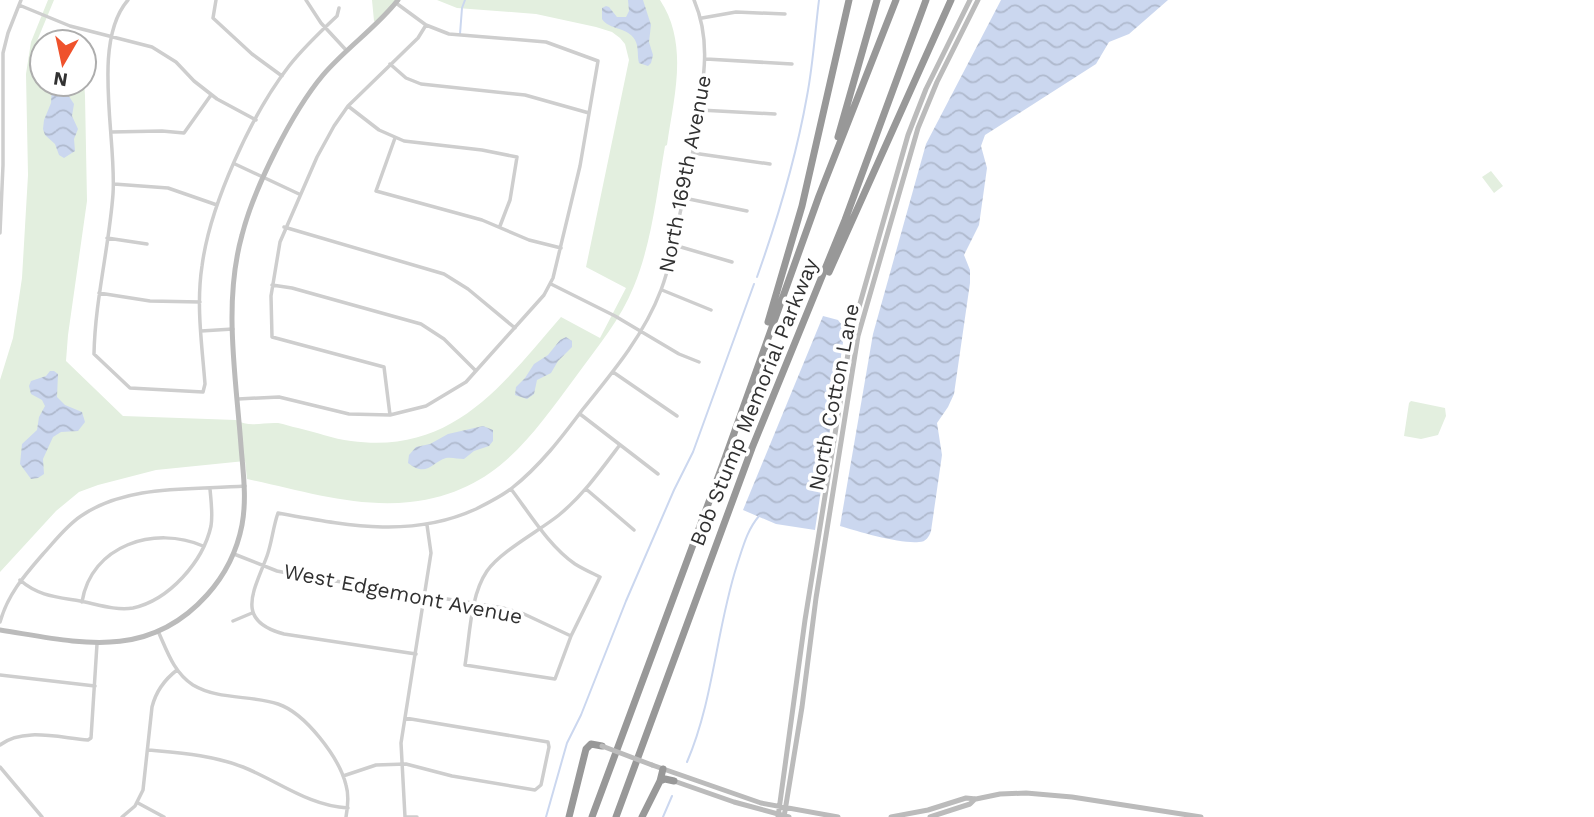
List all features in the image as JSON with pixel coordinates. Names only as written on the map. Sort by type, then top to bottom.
[{"type":"highway","points":[[762,354],[766,330],[807,186],[849,0]]},
{"type":"highway","points":[[818,196],[856,81],[877,0]]},
{"type":"highway","name":"Bob Stump Memorial Parkway","points":[[592,817],[818,196],[859,100],[896,0]]},
{"type":"highway","name":"Bob Stump Memorial Parkway","points":[[616,817],[748,459],[845,220],[927,0]]},
{"type":"highway","points":[[783,371],[951,0]]},
{"type":"highway","points":[[569,817],[586,749],[591,744],[602,746]]},
{"type":"highway","points":[[642,817],[663,769]]},
{"type":"highway","points":[[660,781],[674,781]]},
{"type":"main road","name":"North Cotton Lane","points":[[783,816],[805,620],[851,335],[908,135],[926,89],[970,0]]},
{"type":"main road","name":"North Cotton Lane","points":[[783,807],[798,735],[814,608],[858,336],[918,128],[937,82],[978,0]]},
{"type":"main road","points":[[0,630],[97,644],[126,642],[158,631],[183,617],[199,604],[219,580],[234,554],[243,523],[244,486],[233,329],[233,286],[237,253],[246,220],[301,105],[324,75],[397,1]]},
{"type":"main road","points":[[794,710],[797,715],[798,735]]},
{"type":"main road","points":[[602,746],[726,792],[783,807],[838,817]]},
{"type":"main road","points":[[674,781],[723,799],[783,816]]},
{"type":"main road","points":[[891,817],[928,810],[966,798],[1044,793],[1201,817]]},
{"type":"main road","points":[[930,817],[970,804],[976,799]]},
{"type":"street","points":[[128,0],[117,16],[111,36],[109,58],[114,184],[95,325],[94,354],[130,388],[203,393],[205,384],[200,302],[202,265],[217,205],[256,120],[282,76],[300,52],[337,16],[339,8]]},
{"type":"street","points":[[216,0],[213,18],[252,54],[282,76]]},
{"type":"street","points":[[306,0],[325,27],[348,52]]},
{"type":"street","name":"North 169th Avenue","points":[[263,566],[278,513],[346,525],[399,528],[427,525],[474,510],[511,489],[547,455],[613,372],[642,331],[662,290],[684,198],[706,59],[702,18],[694,0]]},
{"type":"street","points":[[238,399],[279,397],[349,414],[390,415],[415,410],[458,388],[476,372],[551,284],[580,166],[598,61],[546,42],[449,34],[426,25],[397,1]]},
{"type":"street","points":[[0,233],[3,53],[20,2],[70,26],[137,41],[159,50],[211,95],[256,120]]},
{"type":"street","points":[[702,18],[736,12],[785,14]]},
{"type":"street","points":[[390,415],[384,367],[272,337],[272,285],[284,227],[326,140],[348,106],[418,38],[426,25]]},
{"type":"street","points":[[706,59],[792,64]]},
{"type":"street","points":[[390,64],[406,78],[421,84],[525,94],[589,113]]},
{"type":"street","points":[[111,132],[184,133],[211,95]]},
{"type":"street","points":[[348,106],[370,124],[395,138],[517,157],[510,200],[500,226]]},
{"type":"street","points":[[699,110],[775,114]]},
{"type":"street","points":[[395,138],[376,191],[500,226],[529,240],[561,248]]},
{"type":"street","points":[[693,153],[770,164]]},
{"type":"street","points":[[234,164],[300,195]]},
{"type":"street","points":[[114,184],[175,190],[217,205]]},
{"type":"street","points":[[684,198],[747,211]]},
{"type":"street","points":[[284,227],[444,274],[468,289],[514,328]]},
{"type":"street","points":[[107,238],[147,244]]},
{"type":"street","points":[[673,245],[732,262]]},
{"type":"street","points":[[551,284],[642,331],[679,354],[699,362]]},
{"type":"street","points":[[272,285],[292,288],[421,324],[444,339],[476,372]]},
{"type":"street","points":[[662,290],[711,310]]},
{"type":"street","points":[[99,293],[160,301],[200,302]]},
{"type":"street","points":[[201,331],[233,329]]},
{"type":"street","points":[[613,372],[677,416]]},
{"type":"street","points":[[580,414],[658,474]]},
{"type":"street","points":[[511,489],[541,529],[554,545],[576,565],[600,577],[571,636],[555,679],[465,665],[475,603],[487,571],[497,560],[541,529],[586,489],[620,446]]},
{"type":"street","points":[[0,622],[10,595],[20,580],[67,527],[94,508],[158,490],[244,486]]},
{"type":"street","points":[[20,580],[41,594],[82,602],[125,608],[145,604],[178,581],[203,546],[212,518],[210,489]]},
{"type":"street","points":[[586,489],[634,530]]},
{"type":"street","points":[[417,817],[405,817],[401,764],[405,718],[431,553],[427,525]]},
{"type":"street","points":[[82,602],[90,574],[99,562],[117,550],[164,537],[186,539],[203,546]]},
{"type":"street","name":"West Edgemont Avenue","points":[[234,554],[292,574],[475,603],[524,614],[571,636]]},
{"type":"street","points":[[263,566],[253,592],[252,613],[268,630],[416,654]]},
{"type":"street","points":[[233,621],[252,613]]},
{"type":"street","points":[[158,631],[177,670],[188,681],[207,691],[268,702],[290,710],[313,731],[343,776],[347,791],[346,817]]},
{"type":"street","points":[[0,746],[16,736],[27,735],[88,740],[91,738],[97,644]]},
{"type":"street","points":[[122,817],[138,803],[143,790],[153,701],[161,685],[177,670]]},
{"type":"street","points":[[0,675],[95,686]]},
{"type":"street","points":[[343,776],[371,766],[401,764],[452,776],[538,789],[548,742],[405,718]]},
{"type":"street","points":[[148,750],[194,754],[225,761],[251,770],[320,803],[348,808]]},
{"type":"street","points":[[0,767],[42,817]]},
{"type":"street","points":[[138,803],[164,817]]},
{"type":"green space","points":[[48,0],[54,0],[42,28],[37,28]]},
{"type":"green space","points":[[372,0],[398,0],[377,23],[374,21]]},
{"type":"green space","points":[[437,0],[660,0],[669,17],[677,52],[676,89],[667,145],[650,234],[634,286],[623,310],[543,420],[508,458],[488,474],[466,487],[440,496],[389,503],[328,497],[247,479],[245,461],[156,470],[79,492],[56,511],[0,572],[0,380],[13,338],[22,278],[28,175],[26,74],[28,61],[28,98],[85,98],[87,201],[66,361],[123,416],[236,420],[251,424],[278,423],[344,440],[387,442],[419,437],[447,426],[472,410],[496,390],[561,317],[600,338],[626,288],[586,267],[629,60],[625,44],[612,32],[596,27],[536,14],[457,8]]},
{"type":"green space","points":[[1491,171],[1503,186],[1494,193],[1482,177]]},
{"type":"green space","points":[[1411,401],[1445,408],[1446,416],[1438,435],[1421,439],[1404,436]]},
{"type":"water","points":[[628,0],[643,0],[651,25],[649,42],[653,55],[648,66],[639,63],[637,46],[632,36],[602,19],[602,8],[606,6],[617,17],[626,17],[629,11]]},
{"type":"water","points":[[1001,0],[1168,0],[1129,34],[1109,42],[1096,64],[985,135],[981,146],[987,168],[979,225],[964,255],[970,270],[970,283],[954,394],[937,423],[942,455],[931,531],[927,539],[921,542],[880,537],[840,526],[873,334],[926,144]]},
{"type":"water","points":[[51,98],[70,98],[74,104],[72,116],[78,129],[74,139],[75,151],[64,158],[59,155],[55,144],[45,135],[43,129]]},
{"type":"water","points":[[823,316],[838,320],[845,329],[815,530],[776,524],[743,510]]},
{"type":"water","points":[[566,337],[572,341],[572,347],[551,373],[537,380],[534,394],[527,399],[515,395],[516,387],[534,364],[548,355],[560,340]]},
{"type":"water","points":[[50,371],[58,374],[57,397],[65,405],[82,412],[85,422],[78,431],[61,432],[53,437],[43,459],[44,474],[31,479],[20,464],[22,444],[37,430],[39,417],[45,406],[42,400],[31,394],[29,386],[31,381],[46,376]]},
{"type":"water","points":[[483,426],[493,430],[493,441],[489,446],[474,451],[464,459],[446,458],[425,469],[408,463],[409,455],[416,447],[430,444],[448,434]]},
{"type":"waterway","points":[[460,34],[465,0]]},
{"type":"waterway","points":[[757,277],[797,142],[809,84],[819,0]]},
{"type":"waterway","points":[[546,817],[567,743],[674,490],[693,452],[754,284]]},
{"type":"waterway","points":[[687,762],[703,714],[737,565],[748,533],[759,516]]},
{"type":"waterway","points":[[663,817],[672,796]]}]
